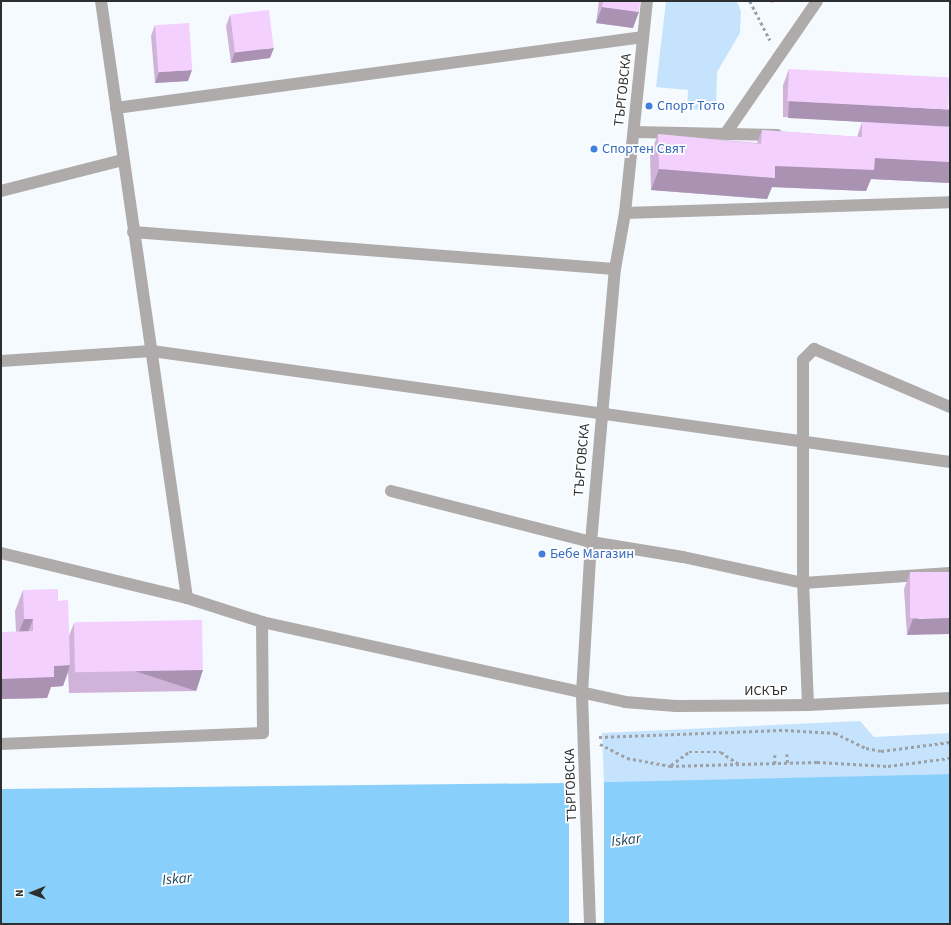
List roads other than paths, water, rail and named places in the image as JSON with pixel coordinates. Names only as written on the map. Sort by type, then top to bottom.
[{"type":"street","points":[[101,1],[133,232],[152,351],[187,598]]},
{"type":"street","name":"ТЪРГОВСКА","points":[[590,924],[582,693],[591,542],[601,414],[615,269],[625,213],[647,1]]},
{"type":"street","points":[[726,133],[817,1]]},
{"type":"street","points":[[116,108],[643,36]]},
{"type":"street","points":[[634,132],[788,135]]},
{"type":"street","points":[[1,191],[123,160]]},
{"type":"street","points":[[625,213],[950,202]]},
{"type":"street","points":[[133,232],[615,269]]},
{"type":"street","points":[[808,705],[803,583],[803,360],[814,349],[950,407]]},
{"type":"street","points":[[1,361],[152,351],[950,462]]},
{"type":"street","points":[[391,491],[591,542],[683,557],[803,583],[950,573]]},
{"type":"street","name":"ИСКЪР","points":[[1,553],[187,598],[262,622],[625,702],[676,706],[808,705],[950,698]]},
{"type":"street","points":[[1,744],[263,733],[262,622]]},
{"type":"water","name":"Iskar","points":[[950,774],[950,924],[1,924],[1,789],[569,783]]},
{"type":"place","name":"Спорт Тото","points":[[649,106]]},
{"type":"place","name":"Спортен Свят","points":[[594,149]]},
{"type":"place","name":"Бебе Магазин","points":[[542,554]]}]
